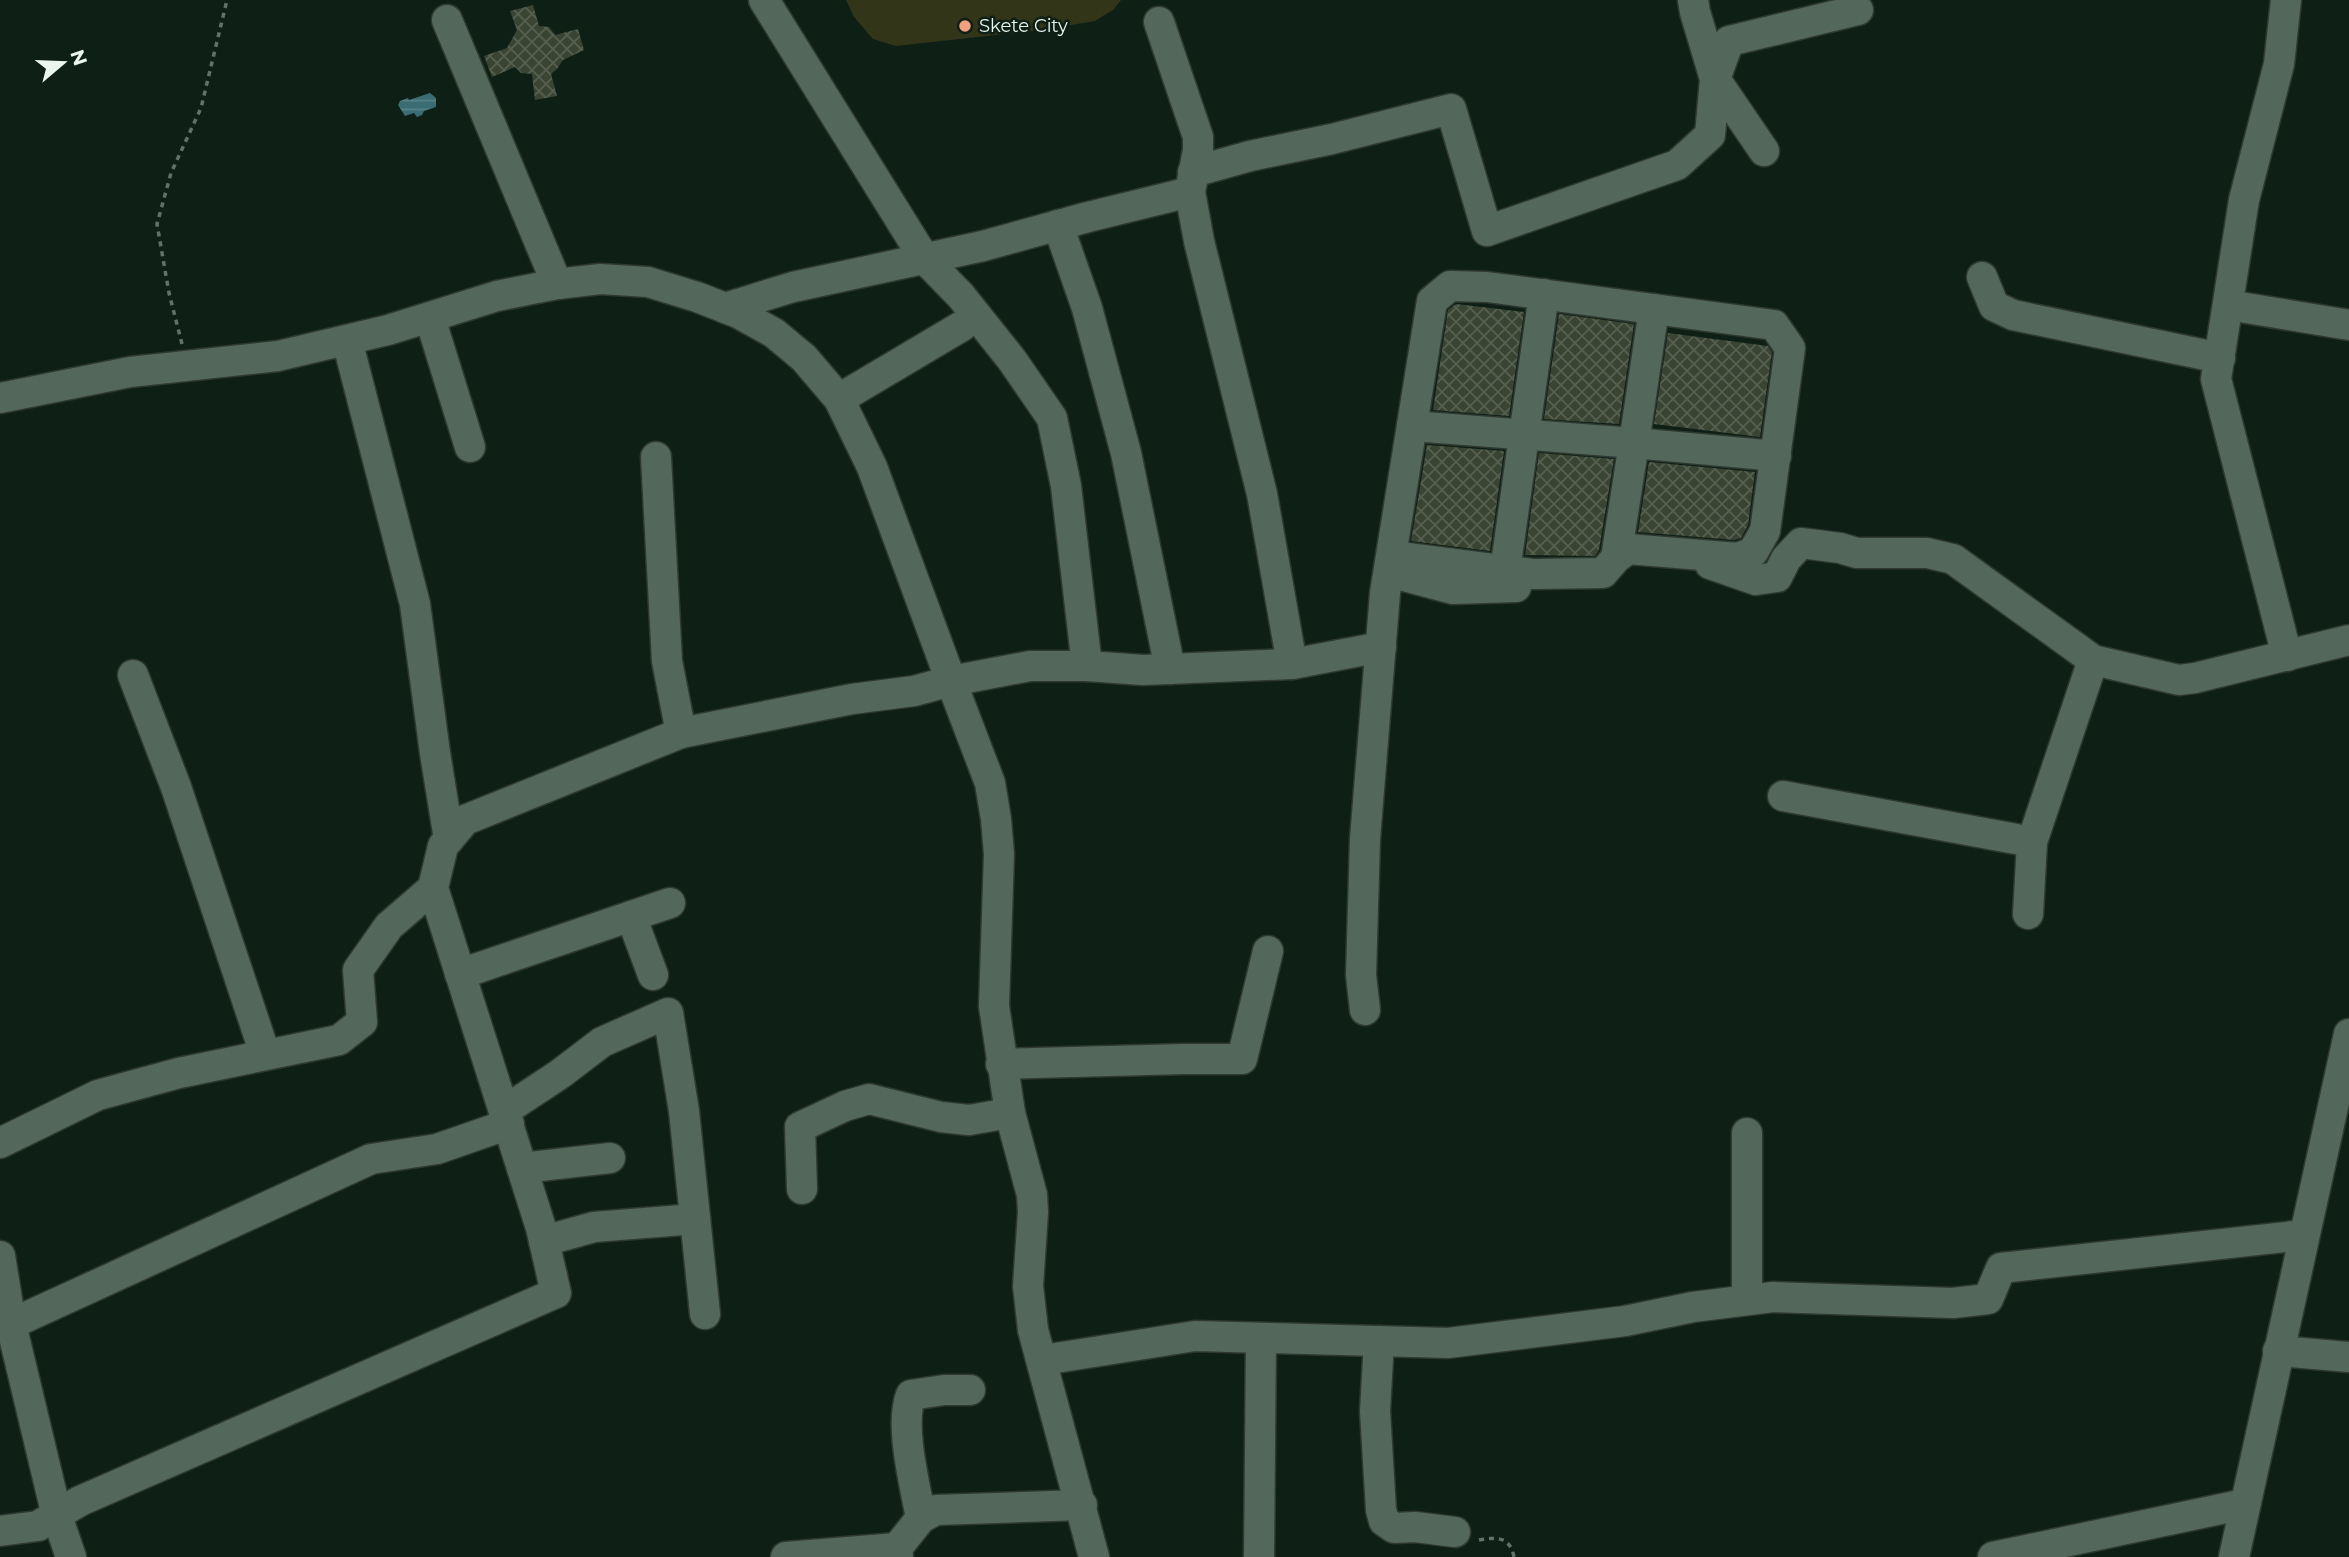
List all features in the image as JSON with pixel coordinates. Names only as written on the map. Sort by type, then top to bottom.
[{"type":"street","points":[[764,0],[924,258],[961,296],[1012,360],[1052,418],[1066,486],[1087,666]]},
{"type":"street","points":[[1693,0],[1715,79],[1764,152]]},
{"type":"street","points":[[2286,0],[2279,64],[2244,200],[2216,379],[2287,656]]},
{"type":"street","points":[[725,308],[793,287],[983,246],[1191,182],[1250,156],[1332,139],[1451,109],[1487,231],[1677,165],[1710,135],[1715,79],[1729,41],[1858,10]]},
{"type":"street","points":[[447,20],[557,284]]},
{"type":"street","points":[[1159,22],[1198,137],[1191,182],[1205,267],[1262,494],[1292,664]]},
{"type":"street","points":[[1058,225],[1087,308],[1126,453],[1170,668]]},
{"type":"street","points":[[1982,277],[1994,306],[2013,315],[2220,359]]},
{"type":"street","points":[[0,398],[130,372],[278,356],[430,318],[496,296],[600,279],[648,282],[725,308],[774,333],[804,358],[839,399],[872,467],[990,783],[999,855],[993,1006],[1010,1113],[1032,1195],[1028,1286],[1033,1330],[1094,1557]]},
{"type":"street","points":[[1365,1010],[1361,975],[1365,839],[1385,593],[1432,301],[1450,286],[1487,287],[1544,294],[1774,325],[1790,348],[1765,531],[1753,552],[1738,558],[1629,549],[1616,558],[1603,573],[1533,574],[1390,564]]},
{"type":"street","points":[[1505,570],[1544,294]]},
{"type":"street","points":[[2228,305],[2349,325]]},
{"type":"street","points":[[1616,558],[1654,309]]},
{"type":"street","points":[[430,318],[470,447]]},
{"type":"street","points":[[839,399],[962,326]]},
{"type":"street","points":[[347,340],[415,604],[449,839]]},
{"type":"street","points":[[1412,426],[1776,456]]},
{"type":"street","points":[[656,457],[667,661],[681,733]]},
{"type":"street","points":[[1390,564],[1452,589],[1589,581],[1614,574],[1643,560],[1667,555],[1717,565],[1756,580],[1777,577],[1786,559],[1801,543],[1857,553],[1927,553],[1953,559],[1975,572],[2093,660],[2179,680],[2349,640]]},
{"type":"street","points":[[0,1531],[38,1527],[80,1501],[556,1293],[544,1241],[507,1117],[433,888],[443,846],[465,820],[681,733],[852,699],[914,691],[1030,666],[1143,670],[1292,664],[1381,648]]},
{"type":"street","points":[[2028,915],[2032,842],[2093,660]]},
{"type":"street","points":[[133,675],[176,787],[265,1054]]},
{"type":"street","points":[[1783,796],[2032,842]]},
{"type":"street","points":[[0,1143],[98,1095],[179,1073],[340,1040],[362,1022],[358,970],[389,926],[433,888]]},
{"type":"street","points":[[460,974],[670,903]]},
{"type":"street","points":[[631,916],[653,975]]},
{"type":"street","points":[[1002,1064],[1242,1059],[1268,951]]},
{"type":"street","points":[[11,1324],[371,1159],[437,1149],[507,1117],[602,1042],[668,1013],[684,1111],[705,1314]]},
{"type":"street","points":[[2234,1557],[2349,1034]]},
{"type":"street","points":[[802,1189],[800,1127],[845,1106],[869,1099],[941,1117],[969,1120],[1010,1113]]},
{"type":"street","points":[[1747,1133],[1747,1299]]},
{"type":"street","points":[[522,1168],[610,1158]]},
{"type":"street","points":[[544,1241],[594,1227],[695,1219]]},
{"type":"street","points":[[1042,1360],[1195,1336],[1448,1343],[1625,1321],[1747,1299],[1773,1297],[1953,1303],[1988,1299],[2001,1268],[2304,1235]]},
{"type":"street","points":[[0,1256],[11,1324],[57,1516],[71,1557]]},
{"type":"street","points":[[1259,1557],[1261,1338]]},
{"type":"street","points":[[1379,1341],[1376,1411],[1381,1510],[1384,1521],[1394,1528],[1415,1527],[1455,1532]]},
{"type":"street","points":[[2278,1351],[2349,1357]]},
{"type":"street","points":[[921,1518],[908,1442],[908,1402],[911,1395],[944,1390],[971,1390]]},
{"type":"street","points":[[1993,1557],[2245,1504]]},
{"type":"street","points":[[786,1557],[898,1552],[921,1518],[936,1510],[1082,1505]]},
{"type":"path","points":[[187,366],[169,293],[157,224],[171,173],[201,108],[227,0]]},
{"type":"path","points":[[1455,1532],[1469,1542],[1498,1537],[1506,1540],[1514,1557]]},
{"type":"green space","name":"Skete City","points":[[846,0],[1121,0],[1114,9],[1095,21],[1041,30],[896,46],[873,39],[854,17]]},
{"type":"water","points":[[430,93],[436,98],[436,107],[417,117],[414,113],[405,116],[398,105],[400,101],[408,98],[409,100]]},
{"type":"building","points":[[533,5],[539,26],[549,27],[555,35],[578,29],[584,50],[563,60],[551,74],[557,96],[535,100],[532,74],[521,73],[515,67],[492,77],[484,56],[507,48],[517,30],[510,11]]},
{"type":"building","points":[[1456,304],[1524,312],[1509,416],[1433,410],[1448,310]]},
{"type":"building","points":[[1559,314],[1634,324],[1619,424],[1544,419]]},
{"type":"building","points":[[1668,333],[1768,346],[1772,352],[1760,437],[1654,424]]},
{"type":"building","points":[[1427,445],[1504,451],[1490,551],[1411,541]]},
{"type":"building","points":[[1539,453],[1614,459],[1599,550],[1595,556],[1525,555]]},
{"type":"building","points":[[1649,462],[1755,472],[1748,525],[1741,538],[1735,540],[1638,532]]},
{"type":"place","name":"Skete City","points":[[965,26]]}]
